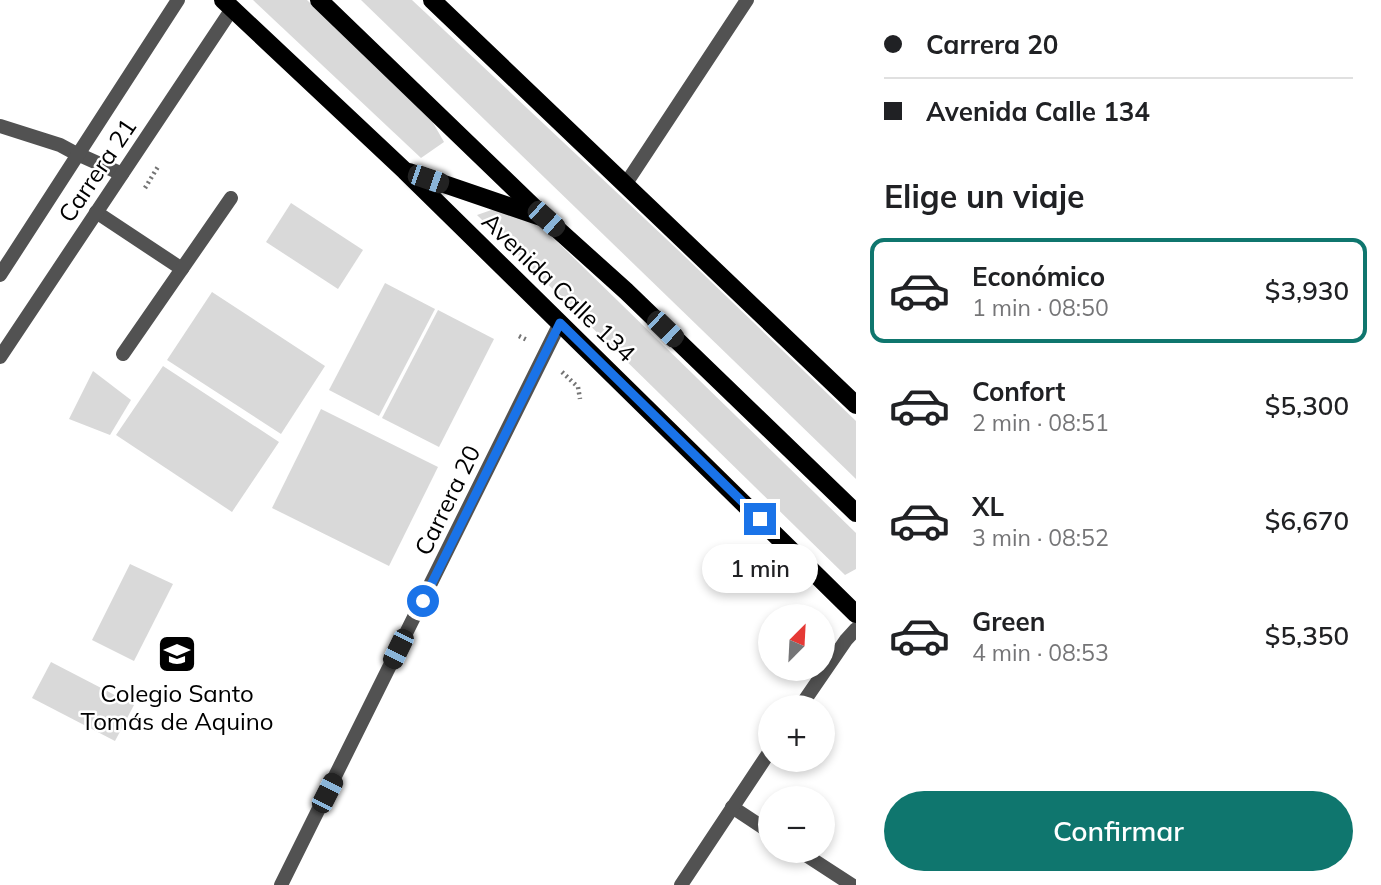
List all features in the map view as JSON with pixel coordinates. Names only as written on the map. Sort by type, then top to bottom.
[{"type":"main road","points":[[319,0],[856,513]]},
{"type":"main road","points":[[432,0],[856,405]]},
{"type":"main road","name":"Avenida Calle 134","points":[[227,4],[405,171],[856,614]]},
{"type":"main road","points":[[405,171],[546,219]]},
{"type":"street","name":"Carrera 21","points":[[0,275],[178,0]]},
{"type":"street","points":[[625,185],[747,0]]},
{"type":"street","name":"Carrera 21","points":[[0,356],[122,174],[227,4]]},
{"type":"street","points":[[0,126],[60,145],[122,174]]},
{"type":"street","points":[[123,354],[231,198]]},
{"type":"street","points":[[96,212],[182,269]]},
{"type":"street","name":"Carrera 20","points":[[282,885],[560,323]]},
{"type":"street","points":[[808,695],[856,629]]},
{"type":"street","points":[[681,885],[758,769]]},
{"type":"street","points":[[732,807],[758,824]]},
{"type":"street","points":[[818,863],[852,885]]},
{"type":"path","points":[[145,188],[161,162]]},
{"type":"shaded area","points":[[253,0],[307,0],[432,121],[444,142],[421,158]]},
{"type":"shaded area","points":[[361,0],[412,0],[856,421],[856,479]]},
{"type":"shaded area","points":[[291,203],[363,250],[338,289],[266,242]]},
{"type":"shaded area","points":[[500,207],[540,225],[856,533],[856,569],[845,575],[477,215]]},
{"type":"shaded area","points":[[385,283],[435,309],[379,416],[329,390]]},
{"type":"shaded area","points":[[212,292],[325,366],[281,434],[167,360]]},
{"type":"shaded area","points":[[438,310],[494,339],[439,447],[382,418]]},
{"type":"shaded area","points":[[163,366],[279,442],[232,512],[116,435]]},
{"type":"shaded area","points":[[93,371],[131,400],[110,435],[69,419]]},
{"type":"shaded area","points":[[321,409],[438,467],[389,566],[272,508]]},
{"type":"shaded area","points":[[130,564],[173,584],[134,661],[92,640]]},
{"type":"shaded area","points":[[51,662],[134,705],[115,741],[32,698]]},
{"type":"place","name":"Colegio Santo Tomás de Aquino","points":[[177,654]]},
{"type":"route","points":[[423,601],[560,323],[760,519]]}]
